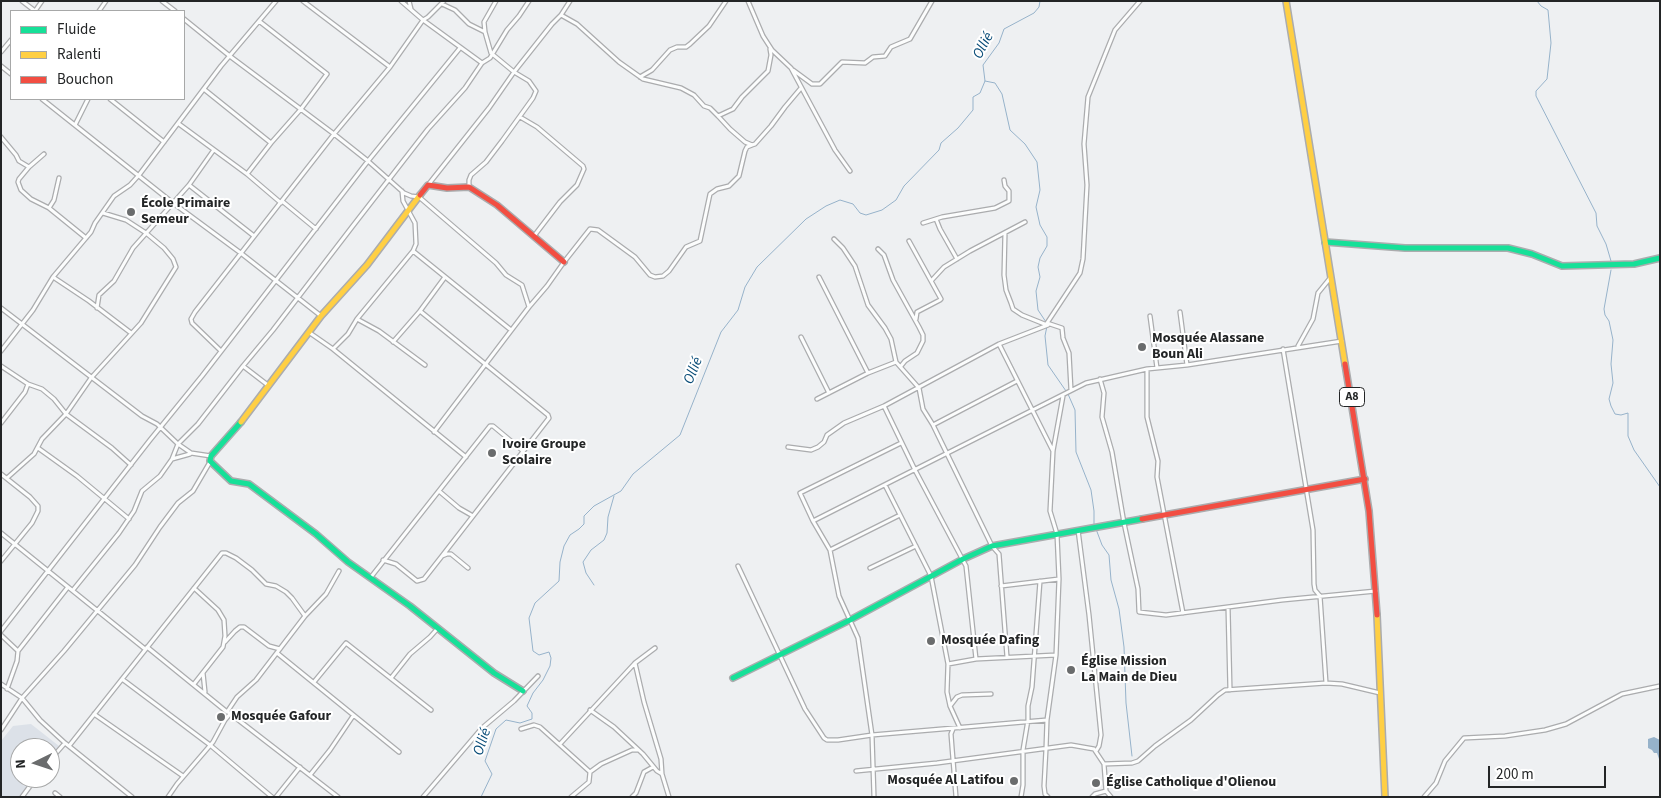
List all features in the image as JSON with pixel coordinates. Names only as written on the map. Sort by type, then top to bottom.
[{"type":"street","points":[[22,1],[34,10]]},
{"type":"street","points":[[162,1],[174,10]]},
{"type":"street","points":[[1,351],[33,310],[53,277],[86,238],[114,196],[130,185],[139,175],[205,90],[221,66],[276,1]]},
{"type":"street","points":[[303,1],[390,67]]},
{"type":"street","points":[[401,1],[423,20],[482,63]]},
{"type":"street","points":[[409,1],[412,10]]},
{"type":"street","points":[[469,187],[471,175],[486,162],[520,117],[536,91],[528,81],[491,53],[484,32],[484,22],[496,1]]},
{"type":"street","points":[[73,590],[129,519],[142,491],[160,476],[172,460],[178,444],[198,424],[242,366],[273,330],[428,129],[465,88],[482,63],[490,58],[491,53],[529,1]]},
{"type":"street","points":[[1,730],[22,698],[135,565],[178,503],[194,491],[210,458],[270,386],[321,316],[366,265],[570,1]]},
{"type":"street","points":[[640,77],[652,70],[670,50],[677,47],[686,47],[690,44],[709,26],[726,1]]},
{"type":"street","points":[[718,116],[733,109],[742,97],[768,71],[772,56],[748,1]]},
{"type":"street","points":[[769,46],[791,68],[812,84],[820,84],[842,62],[865,63],[874,57],[885,56],[891,47],[910,39],[932,1]]},
{"type":"street","points":[[788,447],[811,450],[818,447],[833,430],[850,420],[884,406],[999,344],[1047,324],[1080,273],[1083,259],[1086,185],[1084,144],[1088,97],[1115,30],[1140,1]]},
{"type":"street","name":"A8","points":[[1286,1],[1365,479],[1376,591],[1385,797]]},
{"type":"street","points":[[221,350],[192,323],[191,319],[195,312],[334,134],[390,67],[423,20],[443,2],[455,10],[469,24],[484,32]]},
{"type":"street","points":[[561,15],[577,24],[606,52],[643,80],[681,88],[694,95],[745,142],[752,145]]},
{"type":"street","points":[[185,20],[368,160],[402,191],[411,196],[419,197],[496,263],[506,274],[522,285],[528,306]]},
{"type":"street","points":[[247,174],[301,109],[327,74],[259,21]]},
{"type":"street","points":[[1,52],[10,41]]},
{"type":"street","points":[[1,631],[368,160],[460,48]]},
{"type":"street","points":[[791,68],[835,150],[850,171]]},
{"type":"street","points":[[434,432],[528,306],[547,286],[590,229],[598,230],[635,256],[650,274],[655,277],[663,276],[669,271],[686,247],[700,241],[710,194],[718,189],[729,186],[739,176],[747,147],[756,144],[801,88]]},
{"type":"street","points":[[205,90],[271,143]]},
{"type":"street","points":[[43,100],[173,203],[321,316]]},
{"type":"street","points":[[75,125],[88,100]]},
{"type":"street","points":[[111,100],[164,142]]},
{"type":"street","points":[[520,117],[537,128],[584,168],[577,184],[560,202],[534,236]]},
{"type":"street","points":[[178,124],[247,174],[316,229]]},
{"type":"street","points":[[1,138],[19,161],[29,167]]},
{"type":"street","points":[[97,308],[99,295],[114,281],[133,248],[189,185],[213,151]]},
{"type":"street","points":[[44,154],[18,179],[19,186],[30,198],[49,208],[86,238]]},
{"type":"street","points":[[49,208],[54,200],[59,178]]},
{"type":"street","points":[[923,223],[995,208],[1009,201],[1009,191],[1005,186],[1004,180]]},
{"type":"street","points":[[189,185],[254,236]]},
{"type":"street","points":[[428,185],[447,188],[469,187],[497,205],[564,262]]},
{"type":"street","points":[[333,349],[348,334],[357,319],[413,251],[416,244],[415,223],[403,201],[402,191]]},
{"type":"street","points":[[7,478],[22,466],[38,448],[42,439],[66,414],[91,378],[153,306],[176,267],[173,258],[146,233],[126,220],[103,213]]},
{"type":"street","points":[[936,219],[957,259]]},
{"type":"street","points":[[932,280],[944,267],[992,238],[1026,222]]},
{"type":"street","points":[[1005,233],[1004,275],[1006,290],[1013,308],[1036,322],[1062,328],[1063,338],[1069,353],[1071,390]]},
{"type":"street","points":[[834,239],[844,248],[855,266],[868,305],[891,339],[896,362],[919,388],[923,409],[933,425],[992,546],[999,554],[1007,657]]},
{"type":"street","points":[[909,241],[940,296],[940,300],[917,312],[916,319]]},
{"type":"street","points":[[1325,242],[1405,248],[1508,248],[1532,254],[1552,263],[1572,266],[1634,264],[1660,258]]},
{"type":"street","points":[[878,250],[884,256],[893,280],[916,319],[923,341],[917,353],[901,366]]},
{"type":"street","points":[[413,251],[511,330]]},
{"type":"street","points":[[53,277],[131,333]]},
{"type":"street","points":[[393,342],[420,311],[445,277]]},
{"type":"street","points":[[819,277],[868,373]]},
{"type":"street","points":[[1298,347],[1313,319],[1318,293],[1331,277]]},
{"type":"street","points":[[1,308],[91,378],[161,428],[178,444],[191,453],[210,458],[231,480],[249,484],[316,534],[348,562],[371,577],[494,672],[523,691]]},
{"type":"street","points":[[383,560],[396,564],[414,579],[420,581],[428,575],[549,417],[484,365],[447,331],[420,311]]},
{"type":"street","points":[[1180,312],[1187,365]]},
{"type":"street","points":[[1150,316],[1157,368]]},
{"type":"street","points":[[357,319],[370,325],[425,365]]},
{"type":"street","points":[[310,333],[333,349],[466,457]]},
{"type":"street","points":[[801,337],[829,393]]},
{"type":"street","points":[[813,521],[1086,383],[1147,369],[1187,365],[1342,341]]},
{"type":"street","points":[[999,344],[1053,451]]},
{"type":"street","points":[[1283,349],[1313,530],[1314,584],[1315,590],[1320,596],[1326,683]]},
{"type":"street","points":[[817,399],[868,373],[896,362]]},
{"type":"street","points":[[1,366],[28,384],[42,389],[54,399],[66,414],[112,448],[131,465]]},
{"type":"street","points":[[242,366],[270,386]]},
{"type":"street","points":[[1147,369],[1147,417],[1158,461],[1157,477],[1182,613]]},
{"type":"street","points":[[1100,379],[1104,394],[1102,420],[1112,452],[1138,589],[1139,612],[1158,614],[1182,613],[1376,591]]},
{"type":"street","points":[[933,425],[1017,381]]},
{"type":"street","points":[[1,423],[20,399],[28,384]]},
{"type":"street","points":[[1045,796],[1046,749],[1056,655],[1059,579],[1056,534],[1050,511],[1053,451],[1063,395]]},
{"type":"street","points":[[884,406],[901,443],[966,566],[976,659]]},
{"type":"street","points":[[371,577],[491,426],[523,451]]},
{"type":"street","points":[[874,797],[872,735],[858,638],[839,596],[830,550],[813,521],[800,493],[901,443]]},
{"type":"street","points":[[38,448],[105,498],[129,519]]},
{"type":"street","points":[[172,460],[191,453]]},
{"type":"street","points":[[1,474],[36,502],[38,506],[38,511],[32,524],[1,560]]},
{"type":"street","points":[[733,678],[781,656],[963,559],[992,546],[1365,479]]},
{"type":"street","points":[[885,485],[931,576],[948,664],[947,692],[950,706],[960,728]]},
{"type":"street","points":[[439,491],[459,508],[473,516]]},
{"type":"street","points":[[830,550],[900,515]]},
{"type":"street","points":[[1078,530],[1101,735],[1096,751]]},
{"type":"street","points":[[1,533],[73,590],[97,612],[194,684],[338,797]]},
{"type":"street","points":[[870,568],[916,546]]},
{"type":"street","points":[[69,746],[222,553],[226,553],[252,570],[266,584],[276,586],[286,592],[305,616]]},
{"type":"street","points":[[442,556],[451,554],[468,568]]},
{"type":"street","points":[[738,566],[805,709],[827,740],[954,729],[1028,720],[1048,720]]},
{"type":"street","points":[[168,797],[183,776],[210,745],[237,697],[256,680],[305,616],[326,594],[339,572]]},
{"type":"street","points":[[1001,586],[1059,579]]},
{"type":"street","points":[[1020,797],[1023,785],[1023,750],[1032,687],[1040,581]]},
{"type":"street","points":[[7,689],[17,661],[18,651],[68,587]]},
{"type":"street","points":[[194,588],[218,610],[224,620],[225,636],[223,647]]},
{"type":"street","points":[[1228,608],[1230,690]]},
{"type":"street","points":[[194,684],[223,647],[228,637],[240,627],[244,627],[269,646],[280,649]]},
{"type":"street","points":[[391,678],[410,654],[430,638],[438,628]]},
{"type":"street","points":[[1,635],[18,651]]},
{"type":"street","points":[[314,682],[346,643],[432,710]]},
{"type":"street","points":[[560,744],[634,662],[655,648]]},
{"type":"street","points":[[277,653],[399,752]]},
{"type":"street","points":[[948,664],[976,659],[1056,655]]},
{"type":"street","points":[[634,662],[661,759],[662,774],[669,797]]},
{"type":"street","points":[[203,672],[205,693]]},
{"type":"street","points":[[423,797],[482,728],[514,701],[538,676]]},
{"type":"street","points":[[122,679],[210,745],[272,797]]},
{"type":"street","points":[[1104,764],[1138,761],[1191,720],[1218,695],[1230,690],[1326,683],[1342,684],[1380,693]]},
{"type":"street","points":[[1,684],[22,698],[40,720],[65,743],[132,797]]},
{"type":"street","points":[[1424,797],[1436,783],[1444,761],[1464,738],[1505,736],[1545,730],[1566,724],[1622,694],[1660,686]]},
{"type":"street","points":[[950,706],[957,697],[962,695],[991,694]]},
{"type":"street","points":[[590,710],[614,727],[662,774]]},
{"type":"street","points":[[94,714],[183,776]]},
{"type":"street","points":[[310,775],[353,716]]},
{"type":"street","points":[[521,729],[534,725],[540,727],[590,772]]},
{"type":"street","points":[[954,729],[952,734],[956,797]]},
{"type":"street","points":[[60,749],[65,743]]},
{"type":"street","points":[[856,771],[953,761],[1071,745],[1087,747],[1096,751],[1104,764],[1106,791],[1111,797]]},
{"type":"street","points":[[590,772],[612,758],[632,750],[638,750]]},
{"type":"street","points":[[276,797],[300,767]]},
{"type":"street","points":[[632,797],[636,793],[644,772],[654,767]]},
{"type":"street","points":[[571,797],[589,782],[590,772]]},
{"type":"street","points":[[1092,797],[1106,791]]},
{"type":"street","points":[[55,793],[60,797]]},
{"type":"shaded area","points":[[31,724],[49,738],[10,738],[10,788],[26,788],[19,797],[1,797],[1,741],[13,726]]},
{"type":"water","points":[[1654,737],[1660,740],[1660,762],[1657,753],[1648,748],[1648,739]]},
{"type":"waterway","name":"Ollié","points":[[481,797],[492,774],[485,761],[496,729],[506,720],[520,723],[532,719],[532,713],[527,706],[550,666],[551,658],[549,652],[539,655],[533,651],[529,618],[535,603],[559,581],[560,562],[564,546],[570,535],[584,524],[584,516],[594,506],[621,491],[633,474],[680,435],[721,332],[738,310],[745,287],[757,267],[806,219],[826,206],[840,200],[853,204],[860,213],[866,215],[882,210],[896,200],[904,186],[939,150],[941,143],[958,128],[973,110],[973,97],[980,93],[985,81],[983,65],[999,43],[1004,29],[1034,13],[1039,7],[1040,1]]},
{"type":"waterway","points":[[1537,1],[1548,10],[1551,43],[1547,79],[1536,91],[1536,96],[1596,213],[1597,226],[1606,244],[1611,261]]},
{"type":"waterway","points":[[985,81],[995,83],[1002,94],[1010,130],[1025,144],[1037,162],[1040,190],[1036,207],[1040,225],[1047,237],[1047,246],[1040,258],[1038,267],[1040,277],[1036,291],[1038,310],[1046,322]]},
{"type":"waterway","points":[[1611,270],[1604,309],[1613,340],[1611,364],[1613,383],[1609,399],[1615,414],[1628,413],[1628,436],[1634,450],[1660,487]]},
{"type":"waterway","points":[[1047,326],[1045,336],[1048,365],[1066,391]]},
{"type":"waterway","points":[[1068,394],[1075,410],[1076,452],[1091,490],[1094,526]]},
{"type":"waterway","points":[[594,585],[586,573],[583,562],[591,550],[604,540],[614,496]]},
{"type":"waterway","points":[[1096,529],[1102,545],[1109,555],[1111,580],[1119,609],[1124,647],[1126,703],[1132,756]]},
{"type":"traffic: fast","points":[[1325,242],[1405,248],[1508,248],[1532,254],[1562,266],[1634,264],[1660,258]]},
{"type":"traffic: fast","points":[[241,422],[211,456],[210,461],[231,481],[249,484],[316,534],[348,562],[410,606],[494,673],[523,691]]},
{"type":"traffic: fast","points":[[733,678],[850,620],[963,559],[992,546],[1142,519]]},
{"type":"traffic: slow","points":[[1286,1],[1345,364]]},
{"type":"traffic: slow","points":[[241,422],[321,316],[367,265],[420,195]]},
{"type":"traffic: slow","points":[[1377,615],[1385,797]]},
{"type":"traffic: jam","points":[[420,195],[428,185],[447,188],[469,187],[497,205],[564,262]]},
{"type":"traffic: jam","points":[[1345,364],[1369,511],[1377,615]]},
{"type":"traffic: jam","points":[[1142,519],[1365,479]]},
{"type":"place","name":"École Primaire Semeur","points":[[131,212]]},
{"type":"place","name":"Mosquée Alassane Boun Ali","points":[[1142,347]]},
{"type":"place","name":"Ivoire Groupe Scolaire","points":[[492,453]]},
{"type":"place","name":"Mosquée Dafing","points":[[931,641]]},
{"type":"place","name":"Église Mission La Main de Dieu","points":[[1071,670]]},
{"type":"place","name":"Mosquée Gafour","points":[[221,717]]},
{"type":"place","name":"Mosquée Al Latifou","points":[[1014,781]]},
{"type":"place","name":"Église Catholique d'Olienou","points":[[1096,783]]}]
